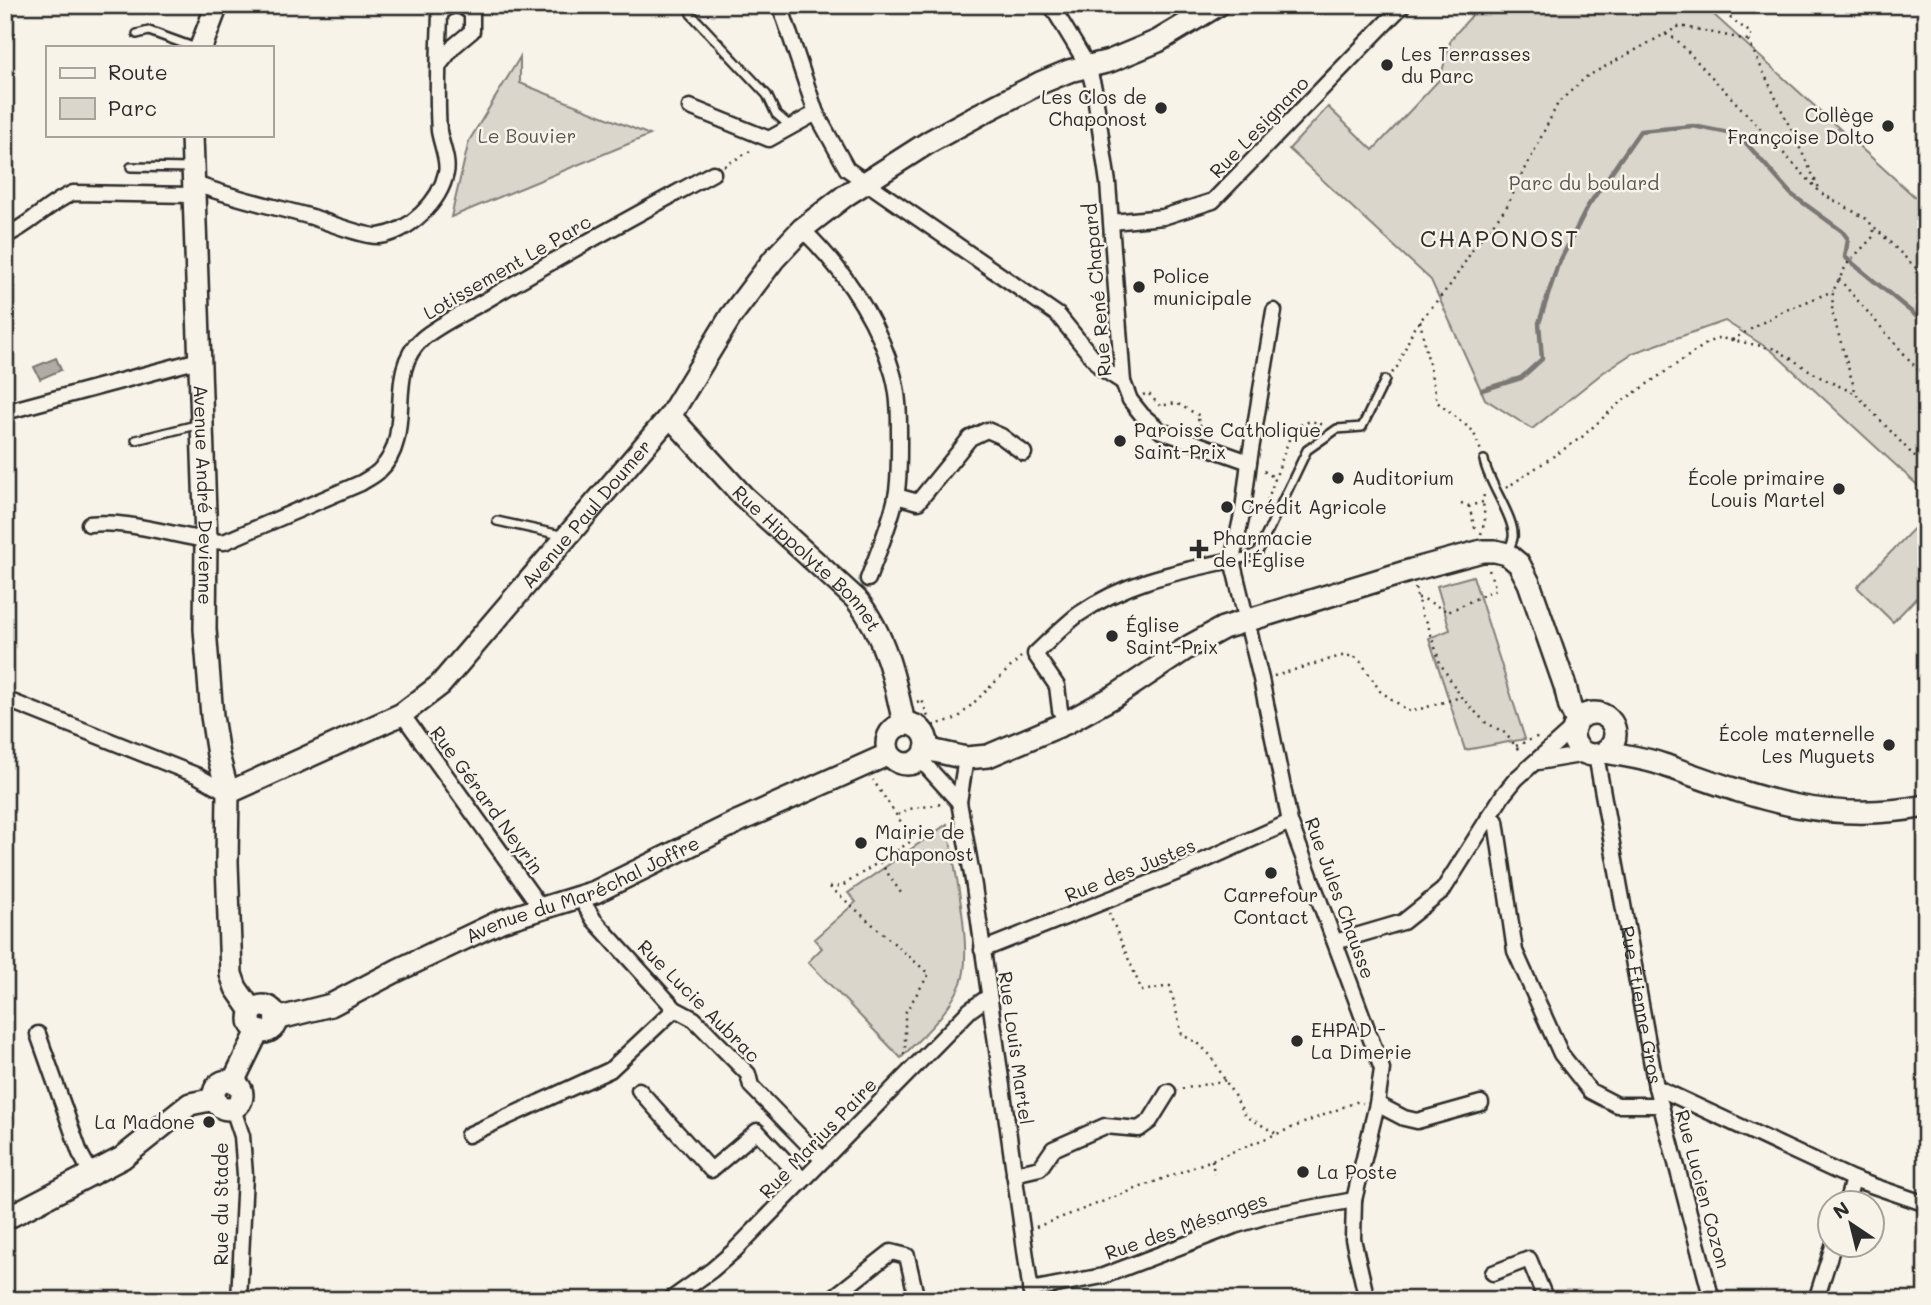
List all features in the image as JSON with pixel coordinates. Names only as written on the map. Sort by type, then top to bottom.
[{"type":"main road","points":[[201,46],[217,5]]},
{"type":"main road","name":"Avenue Paul Doumer","points":[[228,793],[402,714],[440,685],[670,416],[731,316],[774,259],[831,205],[929,142],[1040,83],[1110,61],[1158,41],[1218,5]]},
{"type":"main road","name":"Avenue André Devienne","points":[[192,136],[206,541],[205,629],[212,716],[228,793]]},
{"type":"main road","name":"Rue Hippolyte Bonnet","points":[[670,416],[743,496],[856,599],[868,614],[893,670],[902,716]]},
{"type":"main road","points":[[923,754],[925,736],[922,730],[902,716],[898,725],[888,734],[889,754],[897,762],[903,764],[923,754],[966,758],[988,756],[1066,723],[1115,696],[1190,646],[1223,628],[1482,551],[1507,554],[1519,564],[1529,583],[1570,707],[1582,721]]},
{"type":"main road","points":[[1582,721],[1606,716],[1614,727],[1662,764],[1686,775],[1772,802],[1823,811],[1890,813],[1926,806]]},
{"type":"main road","points":[[1582,721],[1573,738],[1576,745],[1596,753],[1662,764]]},
{"type":"main road","points":[[1596,753],[1614,741],[1614,727]]},
{"type":"main road","name":"Avenue du Maréchal Joffre","points":[[255,1021],[261,1005],[274,1012],[276,1019],[331,1005],[489,927],[595,892],[739,821],[889,754]]},
{"type":"main road","points":[[5,1219],[122,1158],[190,1104],[224,1104],[219,1085],[233,1082],[255,1021],[231,974],[227,862],[228,793]]},
{"type":"street","points":[[5,236],[31,222],[58,199],[73,193],[101,193],[193,182],[236,199],[312,217],[375,236],[387,234],[409,224],[427,208],[439,192],[447,171],[440,134],[438,98],[440,13],[450,6],[458,5],[472,13],[472,30],[454,46],[440,64]]},
{"type":"street","points":[[780,5],[816,113],[847,169],[1058,315],[1101,368],[1124,382]]},
{"type":"street","name":"Rue René Chapard","points":[[1051,5],[1088,66],[1096,102],[1112,222],[1124,382],[1130,398],[1142,415],[1161,430],[1249,462]]},
{"type":"street","name":"Rue Lesignano","points":[[1112,222],[1163,217],[1213,201],[1403,5]]},
{"type":"street","points":[[690,107],[769,139],[816,113]]},
{"type":"street","name":"Lotissement Le Parc","points":[[89,524],[106,522],[224,542],[361,483],[380,470],[393,450],[398,434],[402,377],[409,356],[422,339],[515,283],[713,173]]},
{"type":"street","points":[[803,229],[825,251],[852,287],[872,321],[893,373],[897,394],[899,429],[896,496],[868,579]]},
{"type":"street","points":[[1066,723],[1060,710],[1056,686],[1035,654],[1077,616],[1134,584],[1153,577],[1232,560],[1243,510],[1273,311]]},
{"type":"street","points":[[5,412],[199,360]]},
{"type":"street","points":[[896,496],[918,502],[970,439],[987,430],[1001,436],[1024,453]]},
{"type":"street","name":"Rue Jules Chausse","points":[[1232,560],[1261,679],[1290,822],[1382,1069],[1377,1104],[1354,1200],[1353,1239],[1367,1300]]},
{"type":"street","points":[[5,699],[196,775],[228,793]]},
{"type":"street","name":"Rue Gérard Neyrin","points":[[402,714],[541,908]]},
{"type":"street","points":[[1335,942],[1403,922],[1443,890],[1489,816],[1516,779],[1582,721]]},
{"type":"street","points":[[1535,764],[1596,753]]},
{"type":"street","name":"Rue Étienne Gros","points":[[1596,753],[1656,1087],[1853,1178],[1926,1203]]},
{"type":"street","points":[[923,754],[959,802]]},
{"type":"street","name":"Rue Louis Martel","points":[[966,758],[959,802],[974,886],[1031,1295]]},
{"type":"street","points":[[1489,816],[1496,821],[1516,951],[1561,1055],[1590,1091],[1617,1105],[1661,1105]]},
{"type":"street","name":"Rue des Justes","points":[[982,950],[1183,870],[1290,822]]},
{"type":"street","name":"Rue Lucie Aubrac","points":[[580,897],[594,920],[676,1009],[694,1019],[747,1074],[751,1086],[823,1160]]},
{"type":"street","name":"Rue Marius Paire","points":[[670,1300],[734,1251],[970,1010],[988,997]]},
{"type":"street","points":[[468,1135],[610,1070],[676,1009]]},
{"type":"street","points":[[38,1034],[80,1153],[92,1175]]},
{"type":"street","name":"Rue Lucien Cozon","points":[[1656,1087],[1712,1300]]},
{"type":"street","points":[[639,1090],[711,1170],[757,1131],[803,1180]]},
{"type":"street","points":[[1014,1174],[1040,1168],[1053,1149],[1105,1126],[1139,1129],[1150,1121],[1168,1092]]},
{"type":"street","points":[[1377,1104],[1404,1118],[1417,1121],[1481,1103]]},
{"type":"street","name":"Rue du Stade","points":[[224,1104],[242,1136],[245,1175],[239,1300]]},
{"type":"street","points":[[1850,1190],[1853,1178]]},
{"type":"street","name":"Rue des Mésanges","points":[[1031,1295],[1103,1276],[1267,1216],[1354,1200]]},
{"type":"street","points":[[830,1300],[891,1252],[907,1256],[917,1300]]},
{"type":"street","points":[[1493,1273],[1529,1259],[1546,1300]]},
{"type":"street","points":[[1816,1300],[1828,1260]]},
{"type":"lane","points":[[691,14],[767,94],[776,114],[791,127]]},
{"type":"lane","points":[[137,34],[149,31],[190,46]]},
{"type":"lane","points":[[131,167],[193,182]]},
{"type":"lane","points":[[1232,560],[1246,558],[1258,552],[1307,450],[1337,429],[1362,428],[1385,380]]},
{"type":"lane","points":[[136,440],[201,424]]},
{"type":"lane","points":[[1484,460],[1486,471],[1500,496],[1514,535],[1507,554]]},
{"type":"lane","points":[[497,521],[556,534],[563,540]]},
{"type":"path","points":[[1713,5],[1752,34],[1748,40]]},
{"type":"path","points":[[1385,380],[1397,367],[1414,328],[1451,284],[1477,243],[1506,208],[1558,103],[1586,77],[1680,26],[1748,40]]},
{"type":"path","points":[[1665,34],[1676,39],[1821,193],[1866,218],[1926,275]]},
{"type":"path","points":[[1748,40],[1821,193]]},
{"type":"path","points":[[713,173],[769,139]]},
{"type":"path","points":[[1856,394],[1832,312],[1833,290],[1847,264],[1872,238],[1874,228]]},
{"type":"path","points":[[1839,279],[1926,379]]},
{"type":"path","points":[[1732,340],[1779,313],[1833,290]]},
{"type":"path","points":[[1420,321],[1437,402],[1473,431],[1484,460]]},
{"type":"path","points":[[1500,496],[1508,485],[1582,437],[1618,404],[1718,338],[1776,349],[1820,377],[1856,394],[1926,469]]},
{"type":"path","points":[[1130,398],[1148,393],[1155,404],[1160,406],[1176,403],[1200,416],[1197,423],[1202,426]]},
{"type":"path","points":[[1286,430],[1311,421],[1337,429]]},
{"type":"path","points":[[1264,509],[1293,428]]},
{"type":"path","points":[[1469,506],[1479,540],[1485,521],[1483,502],[1486,471]]},
{"type":"path","points":[[1461,503],[1469,506],[1483,502]]},
{"type":"path","points":[[1418,598],[1448,612],[1496,589],[1487,565],[1482,564],[1482,551]]},
{"type":"path","points":[[1414,585],[1440,663],[1461,697],[1485,722],[1504,733],[1535,764]]},
{"type":"path","points":[[902,716],[922,700],[931,726],[958,719],[1027,651]]},
{"type":"path","points":[[1261,679],[1341,656],[1354,656],[1380,691],[1410,712],[1422,713],[1461,697]]},
{"type":"path","points":[[1516,746],[1534,740],[1545,732]]},
{"type":"path","points":[[863,766],[913,840],[842,886],[830,887],[929,974],[905,1013],[905,1051],[897,1066],[906,1075]]},
{"type":"path","points":[[897,816],[909,809],[959,802]]},
{"type":"path","points":[[880,862],[901,893]]},
{"type":"path","points":[[1107,907],[1142,991],[1170,986],[1182,1035],[1198,1043],[1211,1056],[1246,1116],[1278,1135]]},
{"type":"path","points":[[1168,1092],[1227,1080]]},
{"type":"path","points":[[1022,1230],[1042,1226],[1356,1102],[1377,1104]]},
{"type":"path","points":[[1212,1160],[1214,1174]]},
{"type":"green space","name":"Parc du boulard","points":[[1481,5],[1703,5],[1926,207],[1926,493],[1772,351],[1725,321],[1633,353],[1605,371],[1532,429],[1485,399],[1431,280],[1289,149],[1328,107],[1373,150],[1440,79],[1451,39]]},
{"type":"green space","name":"Le Bouvier","points":[[520,57],[520,83],[650,135],[451,217],[469,141]]},
{"type":"green space","points":[[1926,516],[1926,588],[1893,622],[1857,587]]},
{"type":"green space","points":[[1473,576],[1525,739],[1465,750],[1429,638],[1450,630],[1437,586]]},
{"type":"green space","points":[[947,824],[964,929],[964,969],[961,983],[950,1004],[901,1058],[808,962],[822,948],[814,939],[856,902],[848,893]]},
{"type":"shaded area","points":[[56,358],[61,370],[40,379],[34,367]]},
{"type":"waterway","points":[[1482,390],[1521,378],[1542,359],[1539,323],[1557,267],[1588,206],[1640,131],[1693,126],[1739,135],[1791,194],[1842,231],[1848,239],[1845,257],[1926,324]]},
{"type":"place","name":"Les Terrasses du Parc","points":[[1387,65]]},
{"type":"place","name":"Les Clos de Chaponost","points":[[1161,108]]},
{"type":"place","name":"Collège Françoise Dolto","points":[[1888,126]]},
{"type":"place","name":"Police municipale","points":[[1139,287]]},
{"type":"place","name":"Paroisse Catholique Saint-Prix","points":[[1120,441]]},
{"type":"place","name":"Auditorium","points":[[1338,478]]},
{"type":"place","name":"École primaire Louis Martel","points":[[1839,489]]},
{"type":"place","name":"Crédit Agricole","points":[[1227,507]]},
{"type":"place","name":"Pharmacie de l'Église","points":[[1199,549]]},
{"type":"place","name":"Église Saint-Prix","points":[[1112,636]]},
{"type":"place","name":"École maternelle Les Muguets","points":[[1889,745]]},
{"type":"place","name":"Mairie de Chaponost","points":[[861,843]]},
{"type":"place","name":"Carrefour Contact","points":[[1271,873]]},
{"type":"place","name":"EHPAD - La Dimerie","points":[[1297,1041]]},
{"type":"place","name":"La Madone","points":[[209,1122]]},
{"type":"place","name":"La Poste","points":[[1303,1172]]},
{"type":"district","name":"CHAPONOST","points":[[1500,239]]}]
